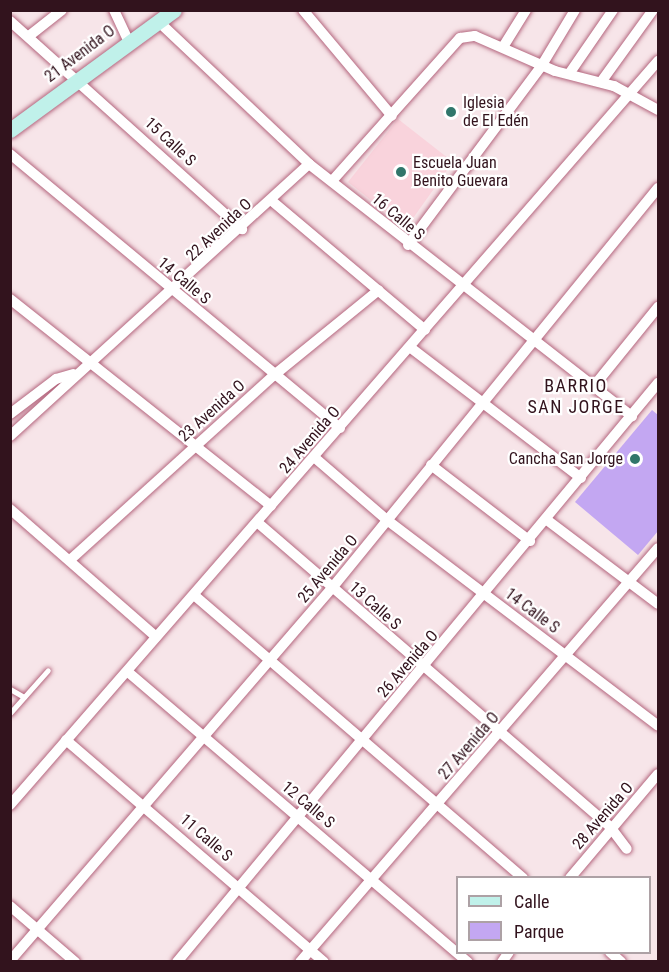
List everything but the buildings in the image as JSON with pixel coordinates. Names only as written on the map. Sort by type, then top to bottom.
[{"type":"street","points":[[29,36],[62,10]]},
{"type":"street","points":[[114,10],[128,40]]},
{"type":"street","name":"21 Avenida O","points":[[10,130],[128,40],[159,22],[174,10]]},
{"type":"street","points":[[303,10],[392,116]]},
{"type":"street","points":[[503,47],[526,10]]},
{"type":"street","points":[[408,245],[542,65],[575,10]]},
{"type":"street","points":[[569,74],[613,10]]},
{"type":"street","points":[[601,82],[653,10]]},
{"type":"street","name":"15 Calle S","points":[[10,21],[78,77],[242,229]]},
{"type":"street","name":"16 Calle S","points":[[159,22],[309,164],[460,286],[632,416]]},
{"type":"street","points":[[332,181],[460,38],[475,36],[542,65],[601,82],[632,94],[658,110]]},
{"type":"street","name":"24 Avenida O","points":[[10,805],[411,348],[460,286],[632,94],[658,61]]},
{"type":"street","name":"14 Calle S","points":[[10,154],[273,376],[340,428]]},
{"type":"street","name":"22 Avenida O","points":[[73,374],[175,292],[309,164]]},
{"type":"street","name":"25 Avenida O","points":[[10,961],[205,738],[332,588],[658,188]]},
{"type":"street","points":[[272,201],[425,330]]},
{"type":"street","name":"23 Avenida O","points":[[70,560],[273,376],[379,290]]},
{"type":"street","points":[[10,298],[271,506]]},
{"type":"street","points":[[594,386],[658,307]]},
{"type":"street","points":[[411,348],[482,405],[581,478]]},
{"type":"street","points":[[10,414],[56,379],[73,374]]},
{"type":"street","points":[[10,436],[65,388],[73,374]]},
{"type":"street","name":"26 Avenida O","points":[[177,962],[361,738],[424,670],[658,383]]},
{"type":"street","name":"14 Calle S","points":[[314,457],[387,520],[658,726]]},
{"type":"street","points":[[431,465],[530,542]]},
{"type":"street","points":[[10,509],[156,637]]},
{"type":"street","points":[[548,520],[658,604]]},
{"type":"street","name":"13 Calle S","points":[[257,522],[424,670],[611,828],[627,849]]},
{"type":"street","name":"27 Avenida O","points":[[300,962],[374,881],[658,548]]},
{"type":"street","points":[[194,594],[521,876]]},
{"type":"street","name":"12 Calle S","points":[[128,672],[456,952]]},
{"type":"street","name":"11 Calle S","points":[[66,740],[145,805],[324,962]]},
{"type":"street","name":"28 Avenida O","points":[[572,876],[658,774]]},
{"type":"street","points":[[10,906],[75,962]]},
{"type":"lane","points":[[10,713],[48,670]]},
{"type":"lane","points":[[10,689],[24,697]]},
{"type":"shaded area","name":"Escuela Juan Benito Guevara","points":[[398,119],[453,162],[406,228],[348,182]]},
{"type":"green space","name":"Cancha San Jorge","points":[[652,410],[658,415],[658,531],[638,555],[575,502]]},
{"type":"place","name":"Iglesia de El Edén","points":[[451,112]]},
{"type":"place","name":"Escuela Juan Benito Guevara","points":[[401,172]]},
{"type":"place","name":"Cancha San Jorge","points":[[635,459]]},
{"type":"district","name":"BARRIO SAN JORGE","points":[[576,397]]}]
